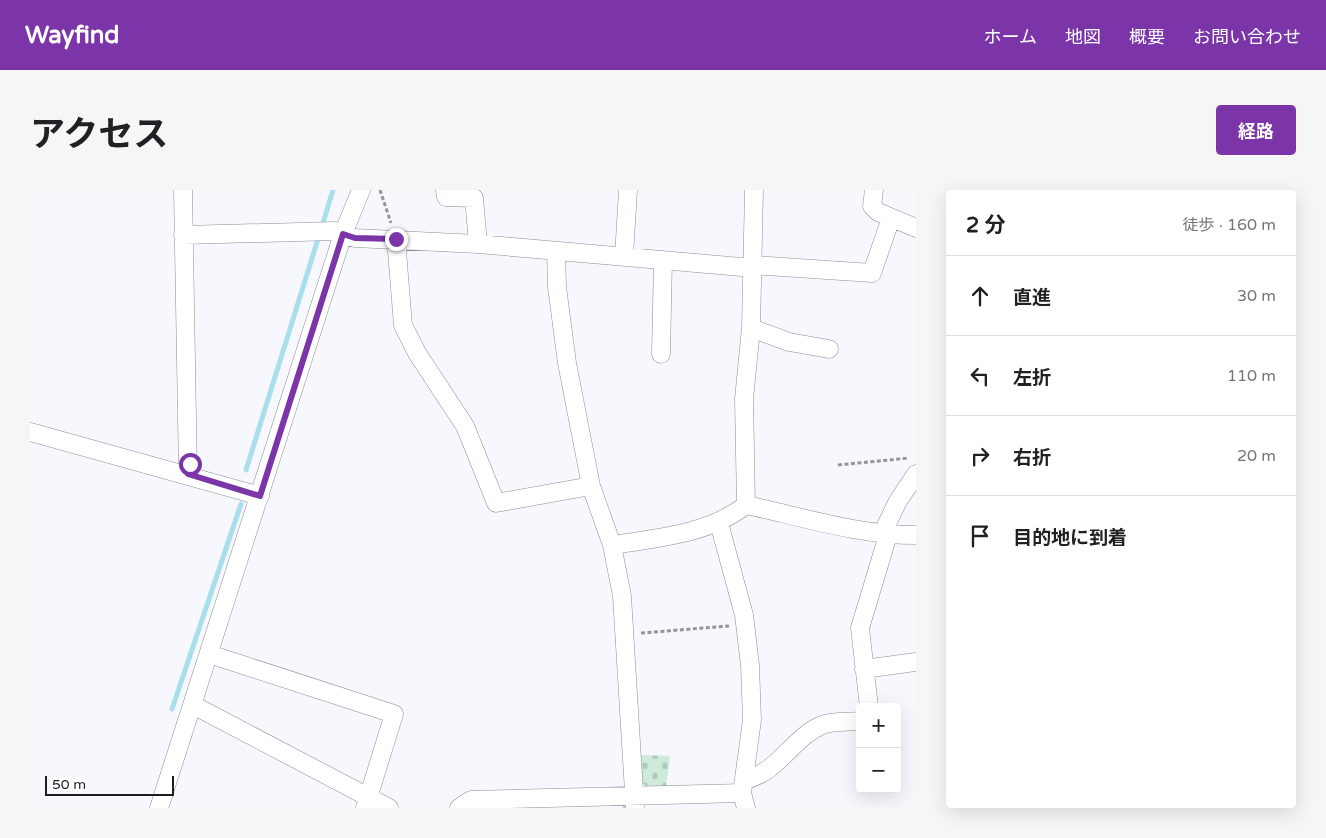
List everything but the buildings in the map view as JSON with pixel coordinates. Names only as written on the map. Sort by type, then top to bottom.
[{"type":"street","points":[[183,190],[188,474]]},
{"type":"street","points":[[160,808],[343,234],[361,190]]},
{"type":"street","points":[[445,190],[446,197],[474,198],[478,244]]},
{"type":"street","points":[[624,256],[628,190]]},
{"type":"street","points":[[746,505],[744,399],[751,328],[754,190]]},
{"type":"street","points":[[874,190],[872,206],[878,212],[916,228]]},
{"type":"street","points":[[184,234],[335,231],[355,238],[478,244],[753,267],[872,273],[891,218]]},
{"type":"street","points":[[396,239],[402,325],[417,353],[465,426],[496,503],[591,486]]},
{"type":"street","points":[[556,250],[557,287],[567,363],[591,486],[612,545],[622,596],[636,801]]},
{"type":"street","points":[[660,354],[663,260]]},
{"type":"street","points":[[751,328],[789,342],[829,349]]},
{"type":"street","points":[[30,432],[188,474],[260,496]]},
{"type":"street","points":[[868,703],[860,628],[885,535],[898,501],[916,474]]},
{"type":"street","points":[[612,545],[671,536],[719,523],[746,505],[839,528],[885,535],[916,535]]},
{"type":"street","points":[[719,523],[746,624],[750,666],[752,720],[744,794]]},
{"type":"street","points":[[209,654],[394,714],[367,803]]},
{"type":"street","points":[[864,669],[916,662]]},
{"type":"street","points":[[192,705],[367,803],[389,808]]},
{"type":"street","points":[[458,808],[471,800],[636,801],[744,794],[809,732],[824,724],[856,720]]},
{"type":"path","points":[[380,190],[396,239]]},
{"type":"path","points":[[838,465],[916,458]]},
{"type":"path","points":[[625,634],[746,624]]},
{"type":"green space","points":[[640,755],[670,756],[666,786],[646,786],[642,783]]},
{"type":"waterway","points":[[323,223],[333,190]]},
{"type":"waterway","points":[[246,470],[318,239]]},
{"type":"waterway","points":[[172,709],[241,504]]},
{"type":"route","points":[[190,464],[188,474],[260,496],[343,234],[355,238],[396,239]]}]
